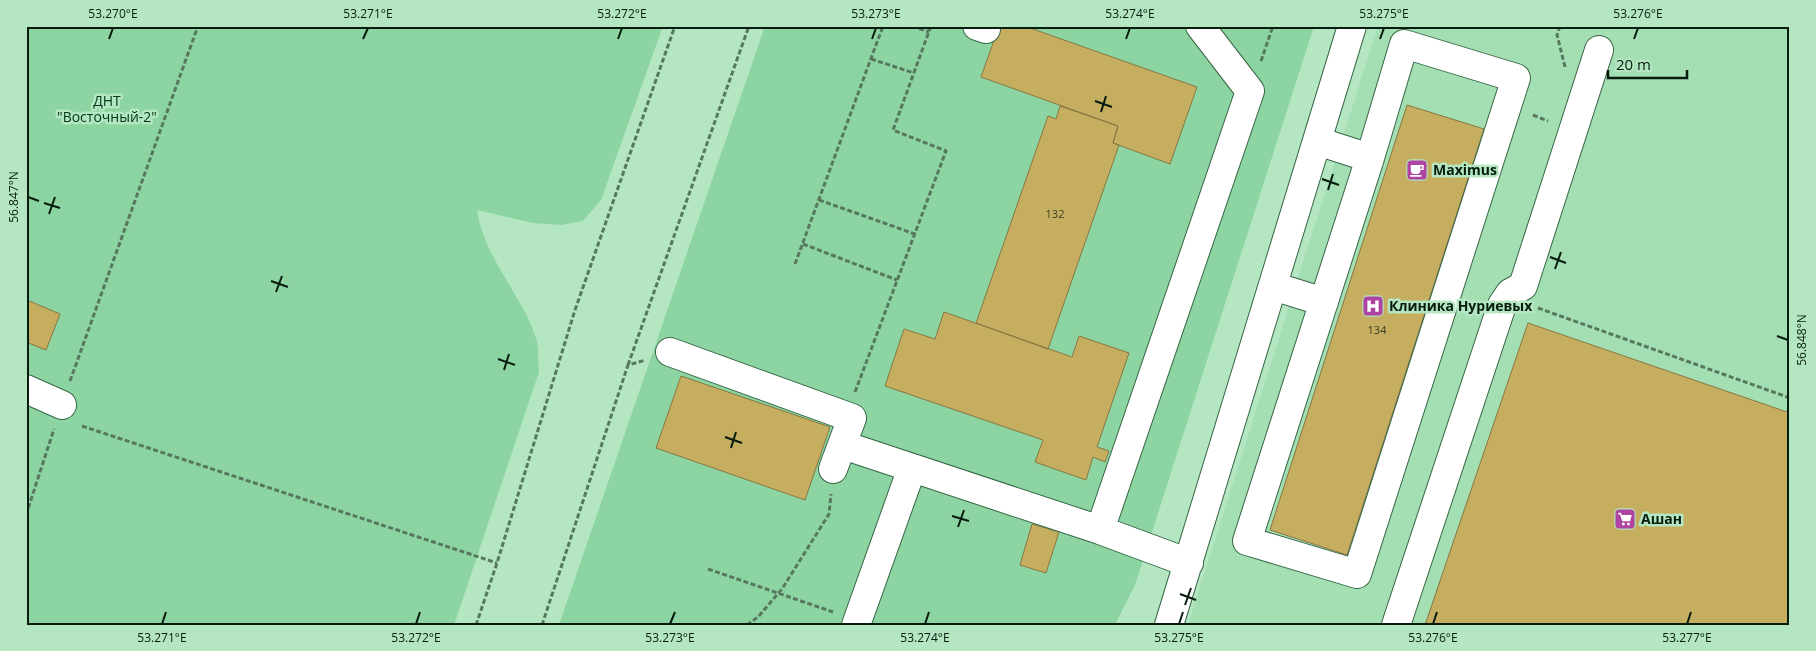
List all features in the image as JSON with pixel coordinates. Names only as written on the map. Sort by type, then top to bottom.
[{"type":"lane","points":[[1100,530],[1250,91],[1200,26]]},
{"type":"lane","points":[[1169,625],[1352,26]]},
{"type":"lane","points":[[1404,44],[1516,78],[1357,574],[1247,541],[1324,302],[1404,44]]},
{"type":"lane","points":[[1396,625],[1502,305],[1510,293],[1523,286],[1599,50]]},
{"type":"lane","points":[[1317,141],[1370,158]]},
{"type":"lane","points":[[1273,286],[1324,302]]},
{"type":"lane","points":[[670,352],[852,418],[838,457],[912,468],[1100,530],[1189,563]]},
{"type":"lane","points":[[26,389],[62,404]]},
{"type":"lane","points":[[857,622],[912,468]]},
{"type":"path","points":[[26,515],[62,404],[198,26]]},
{"type":"path","points":[[476,625],[575,310],[675,26]]},
{"type":"path","points":[[542,625],[628,365],[749,26]]},
{"type":"path","points":[[796,264],[882,26]]},
{"type":"path","points":[[912,26],[929,32]]},
{"type":"path","points":[[846,416],[946,151],[893,130],[931,26]]},
{"type":"path","points":[[871,58],[914,73]]},
{"type":"path","points":[[819,200],[915,234]]},
{"type":"path","points":[[803,244],[897,280]]},
{"type":"path","points":[[1510,293],[1540,308],[1790,398]]},
{"type":"path","points":[[628,365],[670,352]]},
{"type":"path","points":[[82,426],[497,563]]},
{"type":"path","points":[[747,625],[758,617],[778,593],[829,514],[838,457]]},
{"type":"path","points":[[708,569],[857,622]]},
{"type":"shaded area","points":[[1378,26],[1790,26],[1790,625],[1188,625]]},
{"type":"green space","name":"ДНТ \"Восточный-2\"","points":[[26,26],[663,26],[601,200],[583,221],[561,225],[533,223],[477,210],[487,244],[536,338],[539,372],[454,625],[26,625]]},
{"type":"green space","points":[[765,26],[1314,26],[1135,585],[1115,625],[559,625]]},
{"type":"building","points":[[999,26],[1031,26],[1030,28],[1197,87],[1170,164],[1113,143],[1118,126],[981,77]]},
{"type":"building","points":[[1407,105],[1484,129],[1347,555],[1270,530]]},
{"type":"building","points":[[1060,106],[1118,126],[1113,143],[1119,145],[1048,349],[976,323],[1048,116],[1056,119]]},
{"type":"building","points":[[27,300],[60,314],[46,350],[26,342]]},
{"type":"building","points":[[944,312],[1072,357],[1079,336],[1129,353],[1097,447],[1109,451],[1105,462],[1093,457],[1086,480],[1035,462],[1043,440],[885,386],[904,329],[935,339]]},
{"type":"building","name":"Ашан","points":[[1528,323],[1790,413],[1790,625],[1425,625]]},
{"type":"building","points":[[681,376],[830,427],[805,500],[656,448]]},
{"type":"building","points":[[1032,524],[1059,532],[1046,573],[1020,565]]},
{"type":"place","name":"Maximus","points":[[1417,170]]},
{"type":"place","name":"Клиника Нуриевых","points":[[1373,306]]},
{"type":"place","name":"Ашан","points":[[1625,519]]}]
